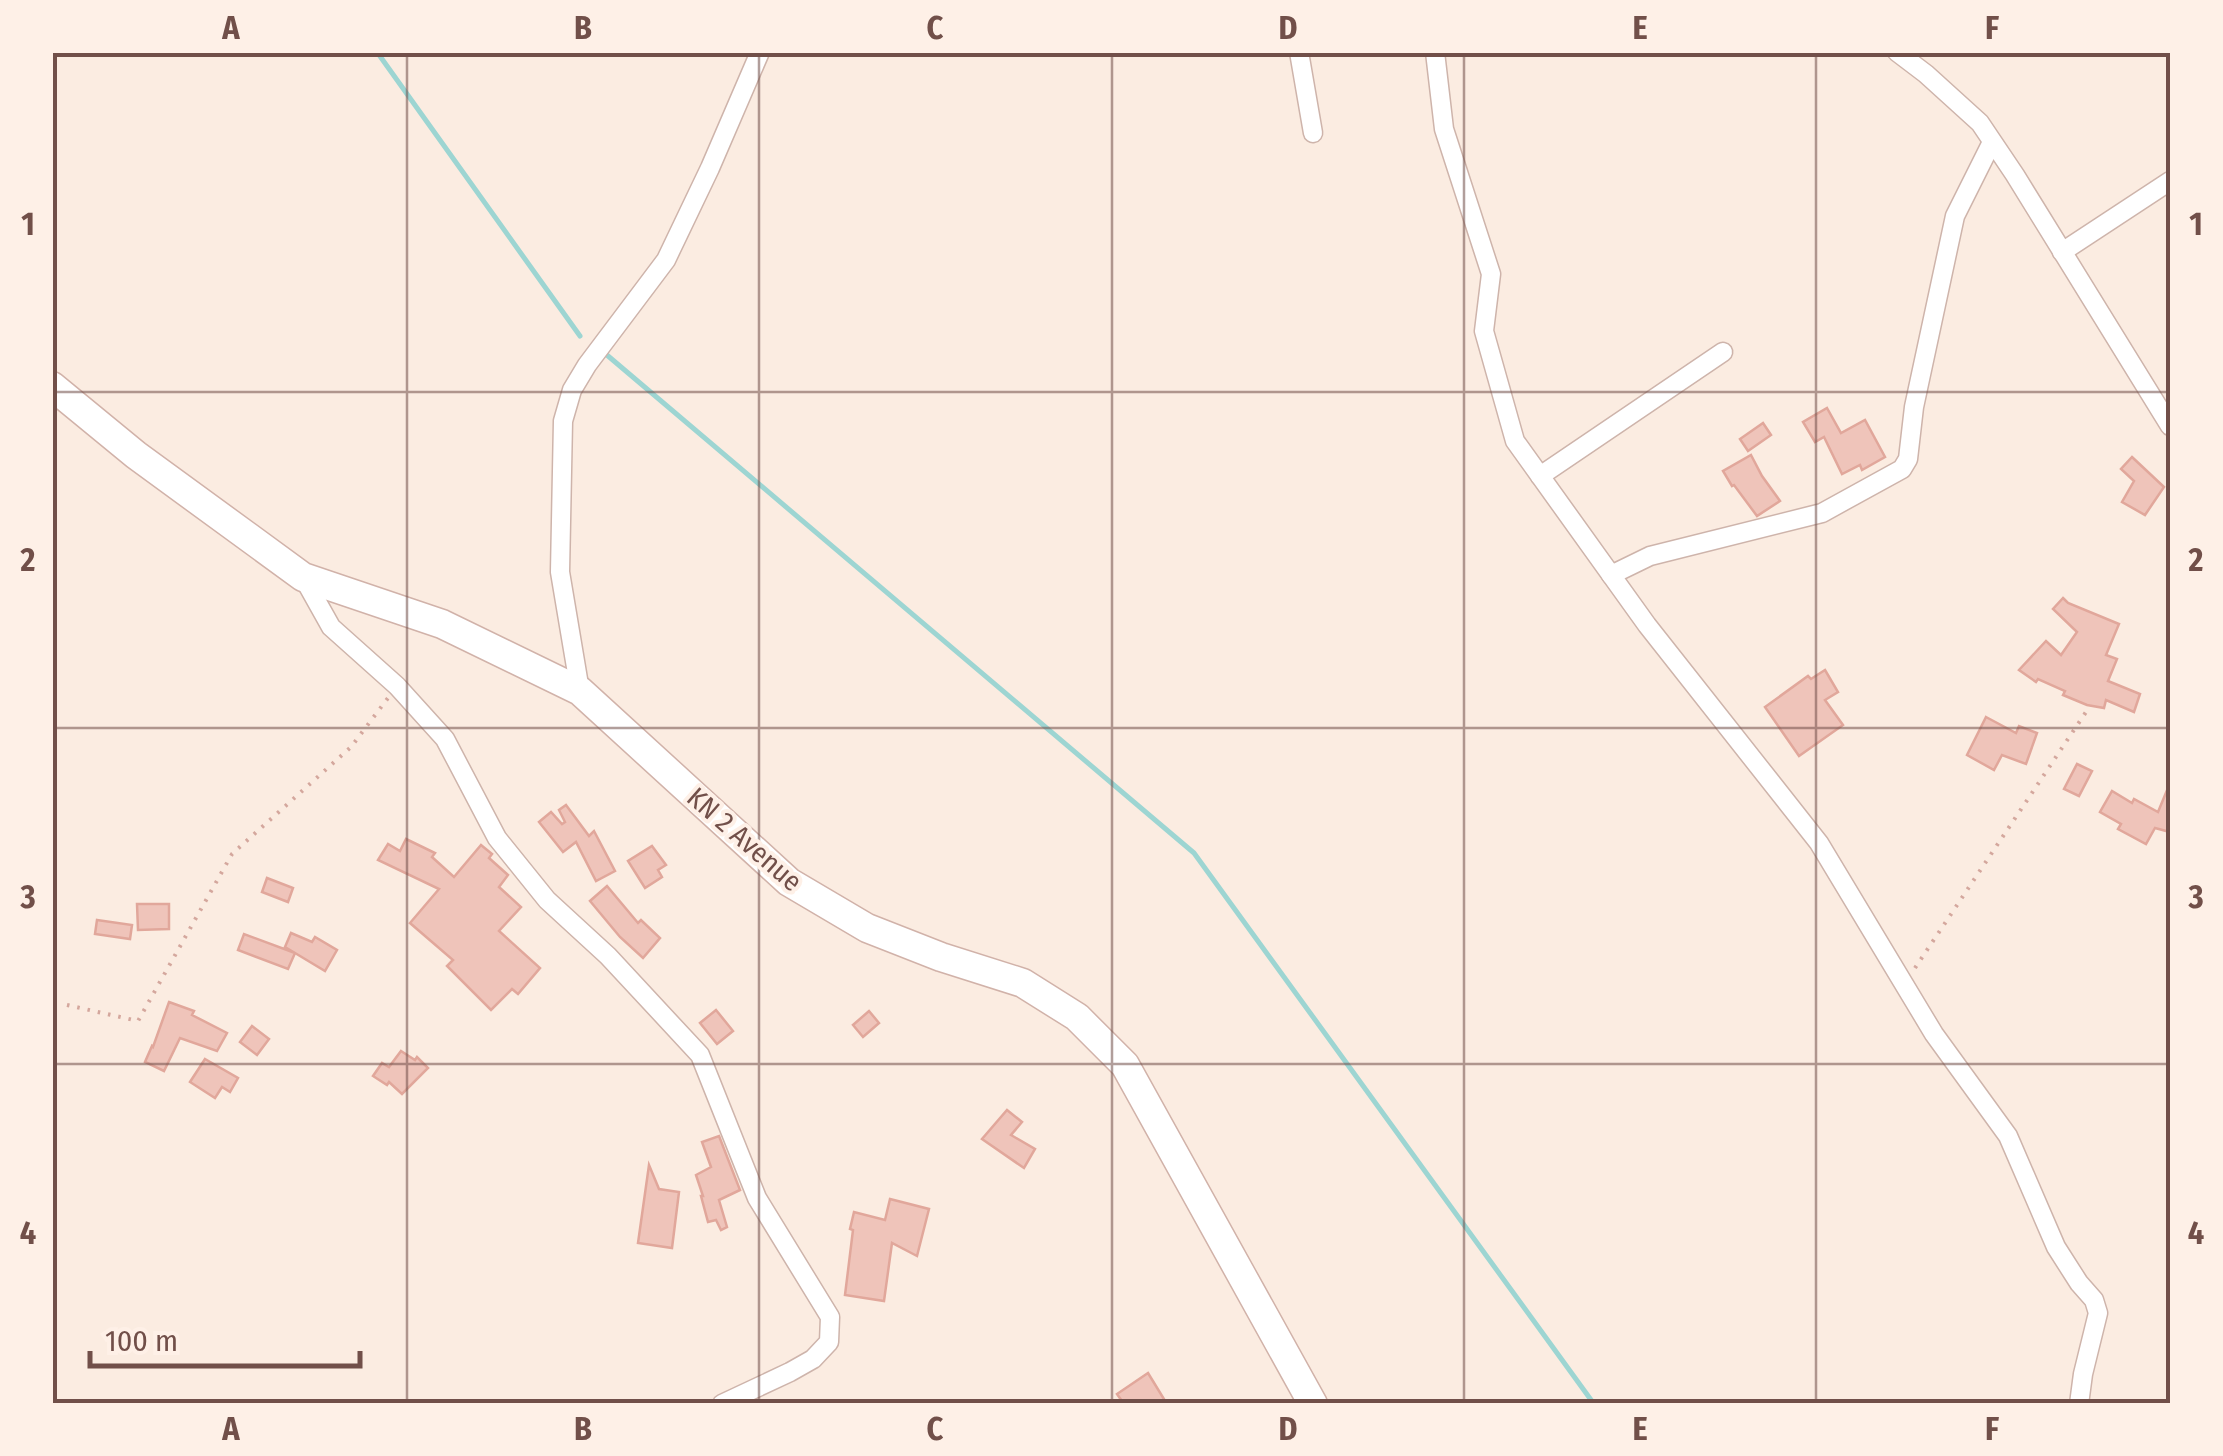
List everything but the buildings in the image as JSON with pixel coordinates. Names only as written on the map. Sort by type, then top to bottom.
[{"type":"main road","name":"KN 2 Avenue","points":[[52,386],[136,455],[302,577],[442,624],[580,691],[789,882],[867,928],[1023,983],[1078,1017],[1124,1065],[1313,1404]]},
{"type":"street","points":[[580,691],[560,572],[563,421],[572,390],[587,366],[666,260],[760,52]]},
{"type":"street","points":[[1298,52],[1313,133]]},
{"type":"street","points":[[1434,52],[1444,129],[1491,274],[1484,331],[1515,441],[1646,625],[1819,843],[1934,1034],[2008,1136],[2056,1247],[2094,1300],[2098,1314],[2079,1404]]},
{"type":"street","points":[[1897,52],[1980,123],[2170,426]]},
{"type":"street","points":[[1611,576],[1650,556],[1822,514],[1902,469],[1908,459],[1914,408],[1954,216],[1992,142]]},
{"type":"street","points":[[2062,252],[2170,181]]},
{"type":"street","points":[[1540,476],[1723,352]]},
{"type":"street","points":[[302,577],[331,628],[396,686],[444,739],[497,838],[547,900],[608,956],[700,1055],[758,1198],[830,1317],[829,1342],[813,1359],[722,1404]]},
{"type":"path","points":[[67,1005],[138,1021],[232,854],[351,747],[396,686]]},
{"type":"path","points":[[1904,985],[2086,712]]},
{"type":"waterway","points":[[377,52],[580,336]]},
{"type":"waterway","points":[[601,350],[1194,853],[1594,1404]]}]
